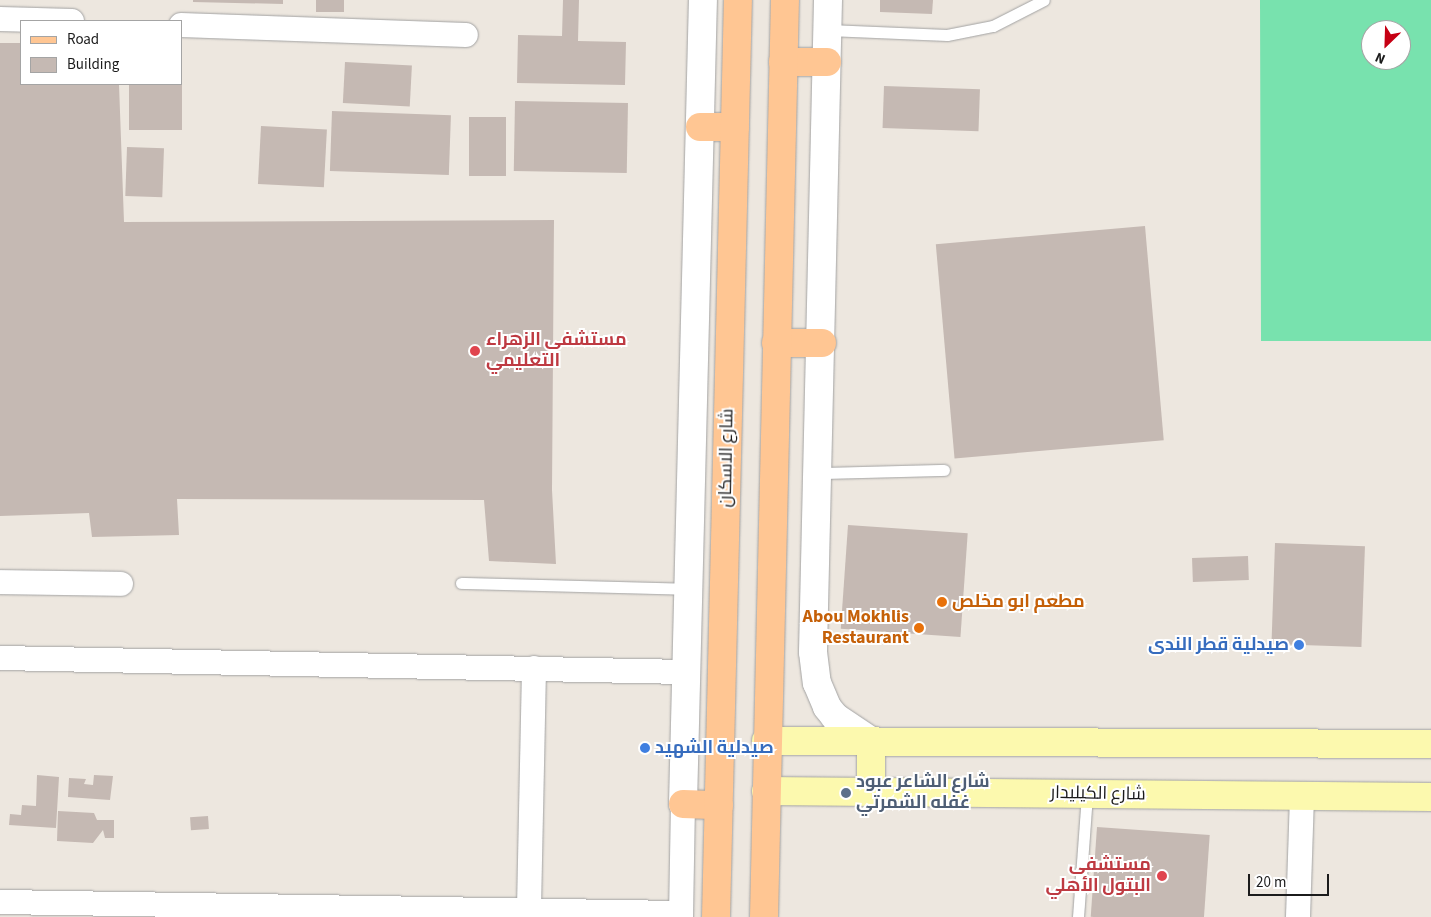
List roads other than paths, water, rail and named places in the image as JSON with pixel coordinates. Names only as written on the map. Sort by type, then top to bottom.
[{"type":"main road","name":"شارع الاسكان","points":[[716,917],[738,0]]},
{"type":"main road","points":[[764,917],[766,741],[785,0]]},
{"type":"main road","points":[[783,62],[827,62]]},
{"type":"main road","points":[[700,127],[735,128]]},
{"type":"main road","points":[[776,343],[822,343]]},
{"type":"main road","points":[[766,741],[1431,744]]},
{"type":"main road","points":[[871,741],[871,791]]},
{"type":"main road","name":"شارع الكيليدار","points":[[766,791],[1431,797]]},
{"type":"main road","points":[[683,804],[719,805]]},
{"type":"street","points":[[0,902],[434,913],[528,908],[681,915],[703,0]]},
{"type":"street","points":[[828,0],[822,343],[813,652],[817,683],[835,717],[871,741]]},
{"type":"street","points":[[0,19],[36,20]]},
{"type":"street","points":[[182,25],[466,35]]},
{"type":"street","points":[[0,582],[121,584]]},
{"type":"street","points":[[0,658],[687,672]]},
{"type":"street","points":[[528,908],[534,668]]},
{"type":"street","points":[[1298,917],[1302,796]]},
{"type":"lane","points":[[828,30],[947,35],[993,26],[1044,0]]},
{"type":"lane","points":[[819,472],[944,470]]},
{"type":"lane","points":[[461,583],[689,589]]},
{"type":"lane","points":[[1078,917],[1087,794]]},
{"type":"place","name":"مستشفى الزهراء التعليمي","points":[[475,351]]},
{"type":"place","name":"مطعم ابو مخلص","points":[[942,602]]},
{"type":"place","name":"Abou Mokhlis Restaurant","points":[[919,628]]},
{"type":"place","name":"صيدلية قطر الندى","points":[[1299,645]]},
{"type":"place","name":"صيدلية الشهيد","points":[[645,748]]},
{"type":"place","name":"شارع الشاعر عبود غفله الشمرتي","points":[[846,793]]},
{"type":"place","name":"مستشفى البتول الأهلي","points":[[1162,876]]}]
